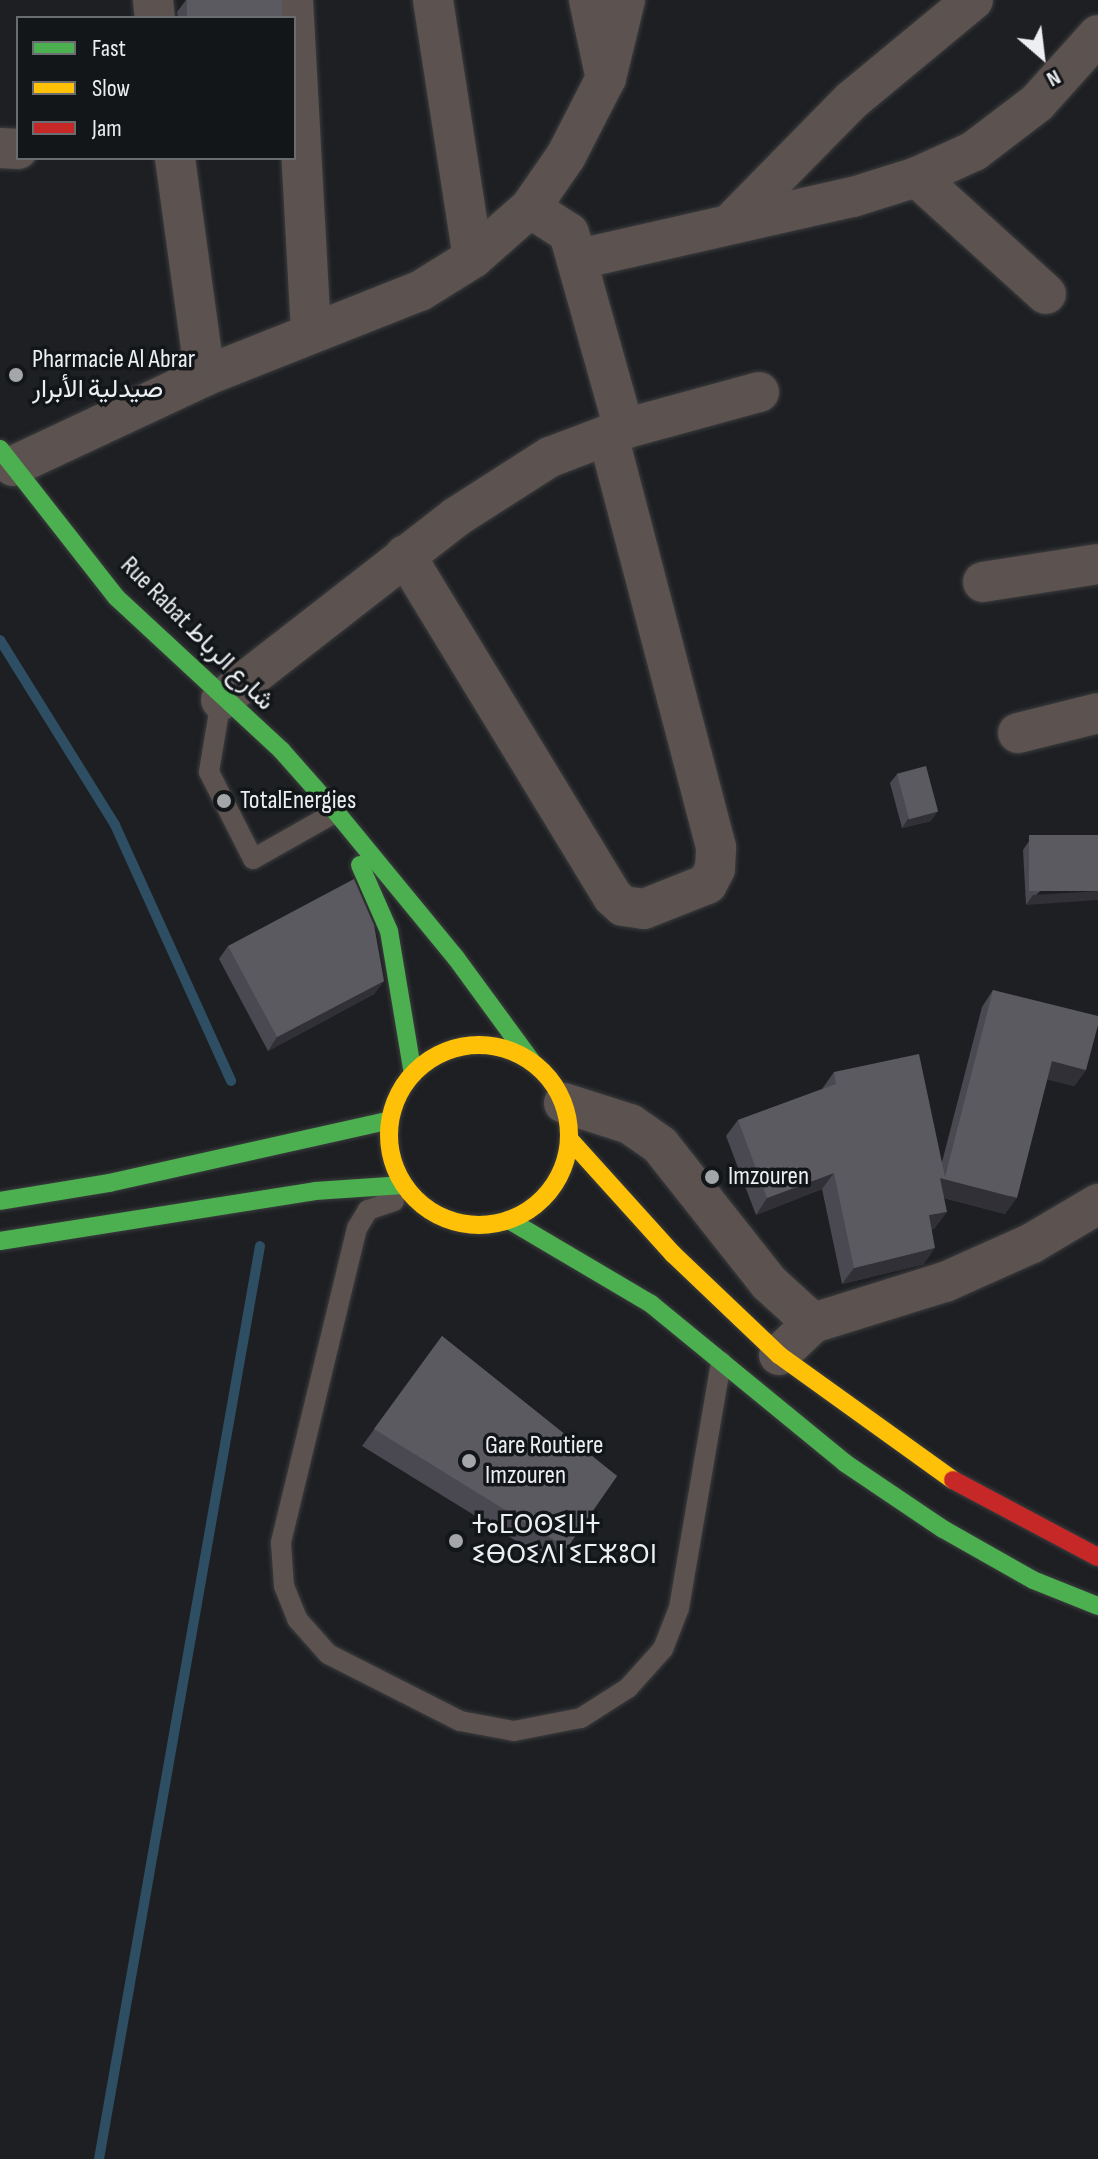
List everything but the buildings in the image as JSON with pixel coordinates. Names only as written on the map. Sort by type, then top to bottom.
[{"type":"main road","name":"Rue Rabat شارع الرباط","points":[[6,458],[117,598],[221,700],[282,751],[336,812],[456,958],[532,1062]]},
{"type":"main road","name":"Rue Rabat شارع الرباط","points":[[336,812],[389,931],[413,1074]]},
{"type":"main road","points":[[567,1121],[560,1176],[547,1195],[509,1220],[457,1223],[409,1191],[391,1154],[390,1120],[413,1074],[439,1054],[470,1046],[502,1048],[532,1062],[551,1080],[567,1121],[683,1264],[779,1355],[930,1468],[1098,1557]]},
{"type":"main road","points":[[0,1201],[109,1183],[390,1120]]},
{"type":"main road","points":[[0,1241],[315,1191],[409,1191]]},
{"type":"main road","points":[[509,1220],[651,1304],[845,1463],[943,1529],[1033,1580],[1098,1606]]},
{"type":"street","points":[[433,0],[473,258]]},
{"type":"street","points":[[589,0],[606,78]]},
{"type":"street","points":[[6,458],[420,291],[473,258],[530,208],[566,156],[606,78],[625,0]]},
{"type":"street","points":[[731,223],[852,100],[973,0]]},
{"type":"street","points":[[579,259],[853,197],[917,177],[974,151],[1037,103],[1098,35]]},
{"type":"street","points":[[296,56],[311,333]]},
{"type":"street","points":[[165,160],[205,376]]},
{"type":"street","points":[[917,177],[1046,294]]},
{"type":"street","points":[[405,555],[613,897],[623,906],[644,909],[707,884],[715,869],[716,847],[616,432],[579,259],[569,233],[530,208]]},
{"type":"street","points":[[221,700],[405,555],[550,457],[616,432],[759,392]]},
{"type":"street","points":[[983,582],[1098,564]]},
{"type":"street","points":[[1018,733],[1098,713]]},
{"type":"street","points":[[567,1121],[630,1124],[660,1145],[769,1283],[813,1323]]},
{"type":"street","points":[[779,1355],[813,1323],[945,1282],[1032,1243],[1098,1204]]},
{"type":"lane","points":[[221,700],[209,772],[253,859],[336,812]]},
{"type":"lane","points":[[409,1191],[368,1210],[357,1228],[281,1543],[284,1586],[297,1619],[328,1654],[460,1721],[514,1731],[581,1718],[628,1688],[663,1649],[679,1608],[721,1362]]},
{"type":"waterway","points":[[0,640],[115,825],[231,1081]]},
{"type":"waterway","points":[[99,2159],[260,1246]]},
{"type":"traffic: fast","points":[[0,449],[117,598],[282,751],[336,812],[456,958],[532,1062]]},
{"type":"traffic: fast","points":[[360,865],[389,931],[413,1074]]},
{"type":"traffic: fast","points":[[0,1201],[109,1183],[390,1120]]},
{"type":"traffic: fast","points":[[0,1241],[315,1191],[404,1185]]},
{"type":"traffic: fast","points":[[509,1220],[651,1304],[845,1463],[943,1529],[1033,1580],[1098,1606]]},
{"type":"traffic: slow","points":[[479,1045],[513,1052],[529,1060],[542,1072],[554,1085],[562,1101],[569,1135],[562,1169],[554,1185],[542,1198],[529,1210],[513,1218],[479,1225],[445,1218],[429,1210],[416,1198],[404,1185],[396,1169],[389,1135],[396,1101],[404,1085],[416,1072],[429,1060],[445,1052],[479,1045]]},
{"type":"traffic: slow","points":[[570,1140],[673,1254],[779,1355],[953,1480]]},
{"type":"traffic: jam","points":[[953,1480],[1098,1557]]},
{"type":"place","name":"Pharmacie Al Abrar صيدلية الأبرار","points":[[16,375]]},
{"type":"place","name":"TotalEnergies","points":[[224,801]]},
{"type":"place","name":"Imzouren","points":[[712,1177]]},
{"type":"place","name":"Gare Routiere Imzouren","points":[[469,1461]]},
{"type":"place","name":"ⵜⴰⵎⵔⵙⵉⵡⵜ ⵉⴱⵔⵉⴷⵏ ⵉⵎⵣⵓⵔⵏ","points":[[456,1541]]}]
